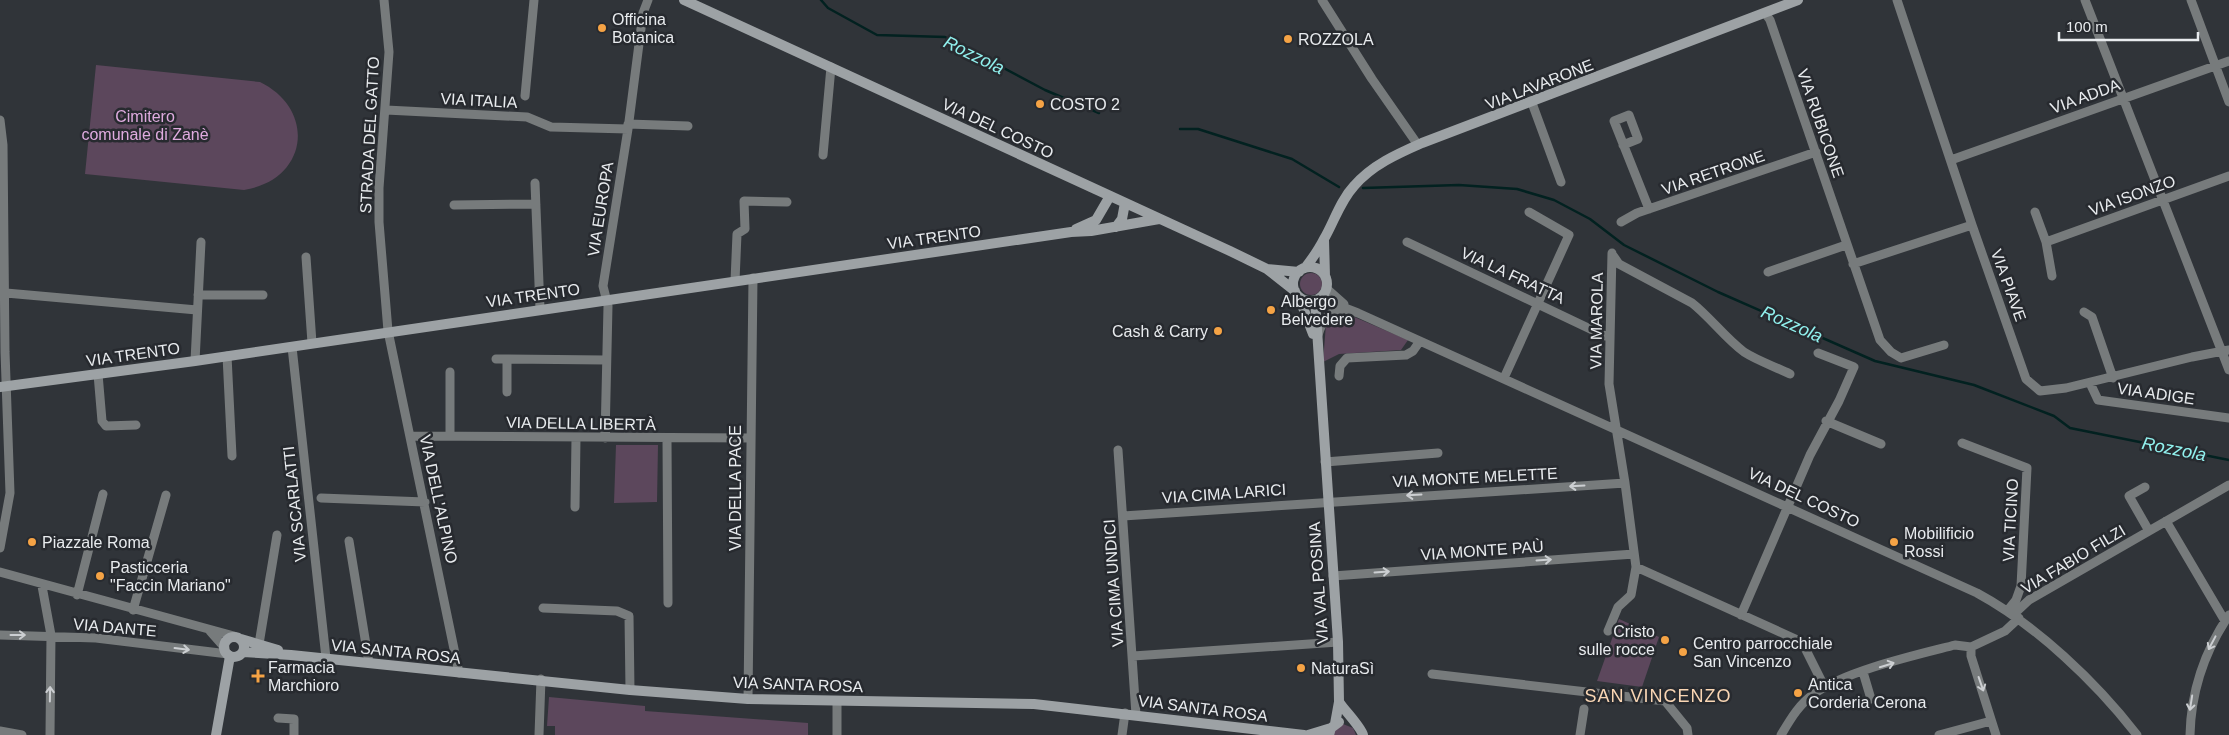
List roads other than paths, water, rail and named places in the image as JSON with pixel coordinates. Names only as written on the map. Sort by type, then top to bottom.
[{"type":"street","name":"STRADA DEL GATTO","points":[[384,0],[389,52],[379,188],[379,222],[388,331]]},
{"type":"street","points":[[524,96],[534,0]]},
{"type":"street","name":"VIA EUROPA","points":[[605,438],[605,360],[608,316],[603,286],[628,126],[643,13],[648,0]]},
{"type":"street","name":"VIA DEL COSTO","points":[[684,0],[1266,269],[1297,294]]},
{"type":"street","points":[[1322,0],[1372,79],[1418,145]]},
{"type":"street","name":"VIA LAVARONE","points":[[1302,270],[1324,239],[1333,220],[1357,182],[1385,161],[1418,145],[1798,0]]},
{"type":"street","name":"VIA PIAVE","points":[[1897,0],[2026,379],[2040,391],[2090,383],[2225,351]]},
{"type":"street","points":[[2085,0],[2162,200],[2225,351],[2229,370]]},
{"type":"street","points":[[2191,0],[2229,102]]},
{"type":"street","name":"VIA RUBICONE","points":[[1765,12],[1769,17],[1880,340],[1891,352],[1901,358],[1944,345]]},
{"type":"street","name":"VIA ADDA","points":[[1951,160],[2229,61]]},
{"type":"street","points":[[823,154],[831,67]]},
{"type":"street","points":[[1532,103],[1561,182]]},
{"type":"street","name":"VIA ITALIA","points":[[386,110],[527,117],[551,127],[628,126]]},
{"type":"street","points":[[0,120],[3,146],[6,293],[3,387],[10,493],[0,548]]},
{"type":"street","points":[[628,126],[688,126]]},
{"type":"street","points":[[1623,145],[1649,209]]},
{"type":"street","name":"VIA RETRONE","points":[[1621,222],[1637,213],[1816,152]]},
{"type":"street","name":"VIA ISONZO","points":[[2046,242],[2229,176]]},
{"type":"street","points":[[535,183],[540,309]]},
{"type":"street","name":"VIA TRENTO","points":[[1071,232],[1096,220],[1110,196]]},
{"type":"street","points":[[735,281],[737,234],[745,229],[744,201],[787,202]]},
{"type":"street","points":[[1116,227],[1122,219],[1125,203]]},
{"type":"street","points":[[454,205],[536,204]]},
{"type":"street","points":[[1504,378],[1569,235],[1529,212]]},
{"type":"street","points":[[2034,212],[2046,242],[2052,276]]},
{"type":"street","name":"VIA TRENTO","points":[[3,387],[292,347],[388,331],[1071,232],[1091,231],[1160,219]]},
{"type":"street","points":[[1853,264],[1972,225]]},
{"type":"street","name":"VIA LAVARONE","points":[[1324,239],[1324,276]]},
{"type":"street","points":[[195,361],[196,310],[201,242]]},
{"type":"street","name":"VIA LA FRATTA","points":[[1407,242],[1605,336]]},
{"type":"street","points":[[1768,272],[1846,245]]},
{"type":"street","name":"VIA MAROLA","points":[[1617,428],[1609,384],[1612,253],[1619,264],[1702,311],[1713,325],[1745,352],[1790,374]]},
{"type":"street","points":[[306,257],[312,343]]},
{"type":"street","points":[[1266,269],[1316,269],[1324,276],[1326,288],[1317,299],[1306,301],[1297,294],[1294,281],[1302,270]]},
{"type":"street","name":"VIA DELLA PACE","points":[[748,699],[753,278]]},
{"type":"street","name":"VIA DEL COSTO","points":[[1326,288],[1334,297],[1354,312]]},
{"type":"street","points":[[6,293],[196,310]]},
{"type":"street","name":"VIA VAL POSINA","points":[[1297,294],[1316,342]]},
{"type":"street","points":[[198,295],[263,295]]},
{"type":"street","name":"VIA DEL COSTO","points":[[1317,299],[1354,312],[1617,428],[1977,593],[2014,614],[2106,700],[2137,735]]},
{"type":"street","name":"VIA VAL POSINA","points":[[1317,299],[1316,342],[1338,642],[1339,702],[1332,729]]},
{"type":"street","points":[[1316,342],[1320,327],[1328,315],[1336,310],[1354,312]]},
{"type":"street","points":[[2084,312],[2092,317],[2113,378]]},
{"type":"street","name":"VIA DELL'ALPINO","points":[[388,331],[459,673]]},
{"type":"street","points":[[1339,376],[1342,360],[1347,358],[1406,355],[1413,351],[1420,341]]},
{"type":"street","name":"VIA SCARLATTI","points":[[292,347],[326,658]]},
{"type":"street","points":[[1741,615],[1826,421],[1839,401],[1854,367],[1818,353]]},
{"type":"street","points":[[227,356],[232,456]]},
{"type":"street","points":[[496,359],[605,360]]},
{"type":"street","points":[[507,359],[507,392]]},
{"type":"street","points":[[450,372],[450,436]]},
{"type":"street","points":[[98,374],[102,421],[106,426],[136,425]]},
{"type":"street","name":"VIA ADIGE","points":[[2090,383],[2098,400],[2229,418]]},
{"type":"street","points":[[1826,421],[1881,444]]},
{"type":"street","points":[[1608,631],[1618,607],[1631,595],[1636,567],[1617,428]]},
{"type":"street","name":"VIA DELLA LIBERTÀ","points":[[411,436],[750,438]]},
{"type":"street","points":[[575,507],[576,438]]},
{"type":"street","points":[[667,439],[668,603]]},
{"type":"street","name":"VIA TICINO","points":[[1962,443],[2027,468],[2021,586],[2014,614]]},
{"type":"street","name":"VIA CIMA UNDICI","points":[[1118,450],[1136,714]]},
{"type":"street","points":[[1325,462],[1438,452]]},
{"type":"street","name":"VIA MONTE MELETTE","points":[[1328,501],[1625,482]]},
{"type":"street","name":"VIA FABIO FILZI","points":[[1971,646],[2005,631],[2014,614],[2029,600],[2229,485]]},
{"type":"street","name":"VIA FABIO FILZI","points":[[2145,487],[2129,496],[2149,531]]},
{"type":"street","points":[[77,594],[104,494]]},
{"type":"street","points":[[134,610],[166,495]]},
{"type":"street","points":[[321,498],[425,502]]},
{"type":"street","name":"VIA CIMA LARICI","points":[[1123,516],[1328,501]]},
{"type":"street","points":[[2166,521],[2227,618],[2206,655],[2193,693],[2190,735]]},
{"type":"street","points":[[259,644],[277,535]]},
{"type":"street","points":[[349,541],[369,663]]},
{"type":"street","name":"VIA MONTE PAÙ","points":[[1333,576],[1634,554]]},
{"type":"street","points":[[1636,567],[1802,642],[1825,688]]},
{"type":"street","name":"VIA SANTA ROSA","points":[[0,572],[42,586],[210,631],[218,631],[291,655]]},
{"type":"street","points":[[42,586],[51,635],[50,735]]},
{"type":"street","points":[[542,608],[617,611],[629,616],[630,690]]},
{"type":"street","points":[[210,631],[232,653]]},
{"type":"street","name":"VIA DANTE","points":[[0,634],[96,638],[232,653]]},
{"type":"street","points":[[216,735],[232,653],[228,639],[237,638],[245,646],[232,653]]},
{"type":"street","points":[[1133,656],[1338,642]]},
{"type":"street","points":[[1781,735],[1797,710],[1814,694],[1846,677],[1955,645],[1971,646],[1971,656],[1996,735]]},
{"type":"street","name":"VIA SANTA ROSA","points":[[232,653],[326,658],[630,690],[748,699],[1034,704],[1136,714],[1306,735],[1332,729]]},
{"type":"street","points":[[1863,672],[1871,699]]},
{"type":"street","points":[[1432,674],[1665,701],[1687,728],[1688,734]]},
{"type":"street","points":[[539,735],[541,680]]},
{"type":"street","points":[[837,701],[837,735]]},
{"type":"street","points":[[1339,702],[1352,721],[1364,733]]},
{"type":"street","points":[[1580,735],[1584,709]]},
{"type":"street","points":[[1122,735],[1125,714]]},
{"type":"street","points":[[278,718],[294,719],[294,735]]},
{"type":"street","points":[[1332,729],[1343,720],[1352,721]]},
{"type":"street","points":[[1939,735],[1991,721]]},
{"type":"street","points":[[0,732],[22,735]]},
{"type":"waterway","name":"Rozzola","points":[[821,0],[828,8],[877,35],[945,37],[1045,90],[1099,113]]},
{"type":"waterway","name":"Rozzola","points":[[1180,129],[1198,129],[1292,159],[1339,187]]},
{"type":"waterway","name":"Rozzola","points":[[1363,188],[1459,185],[1517,189],[1554,200],[1590,219],[1624,245],[1718,292],[1875,361],[1974,385],[2054,416],[2070,428],[2229,460]]},
{"type":"place","name":"Officina Botanica","points":[[602,28]]},
{"type":"place","name":"ROZZOLA","points":[[1288,39]]},
{"type":"place","name":"COSTO 2","points":[[1040,104]]},
{"type":"place","name":"Albergo Belvedere","points":[[1271,310]]},
{"type":"place","name":"Cash & Carry","points":[[1218,331]]},
{"type":"place","name":"Piazzale Roma","points":[[32,542]]},
{"type":"place","name":"Mobilificio Rossi","points":[[1894,542]]},
{"type":"place","name":"Pasticceria \"Faccin Mariano\"","points":[[100,576]]},
{"type":"place","name":"Cristo sulle rocce","points":[[1665,640]]},
{"type":"place","name":"Centro parrocchiale San Vincenzo","points":[[1683,652]]},
{"type":"place","name":"NaturaSì","points":[[1301,668]]},
{"type":"place","name":"Farmacia Marchioro","points":[[258,676]]},
{"type":"place","name":"Antica Corderia Cerona","points":[[1798,693]]},
{"type":"district","name":"SAN VINCENZO","points":[[1658,696]]},
{"type":"park label","name":"Cimitero comunale di Zanè","points":[[145,125]]}]
